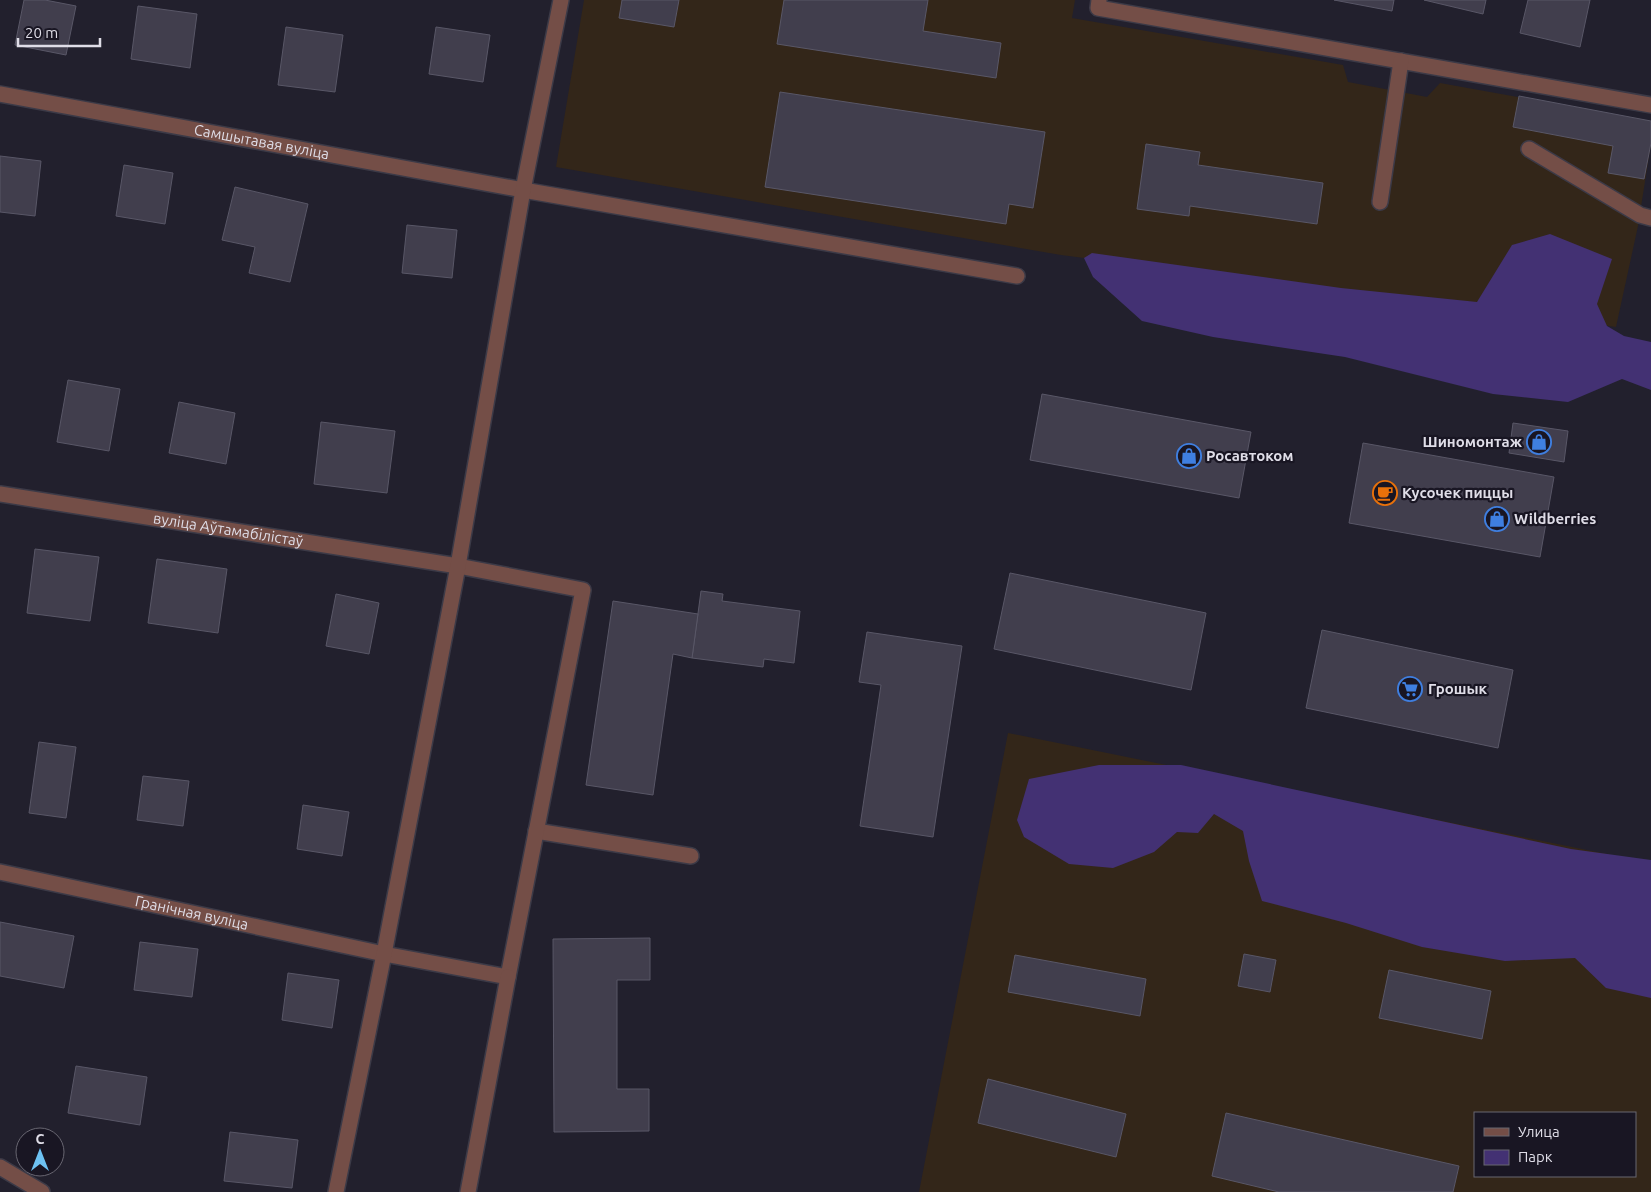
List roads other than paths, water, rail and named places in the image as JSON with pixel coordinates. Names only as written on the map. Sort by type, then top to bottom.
[{"type":"street","points":[[336,1192],[384,954],[458,566],[524,190],[561,0]]},
{"type":"street","points":[[1099,0],[1098,8],[1651,105]]},
{"type":"street","points":[[1380,202],[1401,61]]},
{"type":"street","name":"Самшытавая вуліца","points":[[0,94],[524,190],[1017,276]]},
{"type":"street","points":[[1529,149],[1640,215],[1651,218]]},
{"type":"street","name":"вуліца Аўтамабілістаў","points":[[0,494],[458,566],[583,590],[536,831]]},
{"type":"street","points":[[468,1192],[536,831],[691,856]]},
{"type":"street","name":"Гранічная вуліца","points":[[0,872],[384,954],[508,977]]},
{"type":"street","points":[[0,1167],[42,1192]]},
{"type":"place","name":"Шиномонтаж","points":[[1539,442]]},
{"type":"place","name":"Росавтоком","points":[[1189,456]]},
{"type":"place","name":"Кусочек пиццы","points":[[1385,493]]},
{"type":"place","name":"Wildberries","points":[[1497,519]]},
{"type":"place","name":"Грошык","points":[[1410,689]]}]
